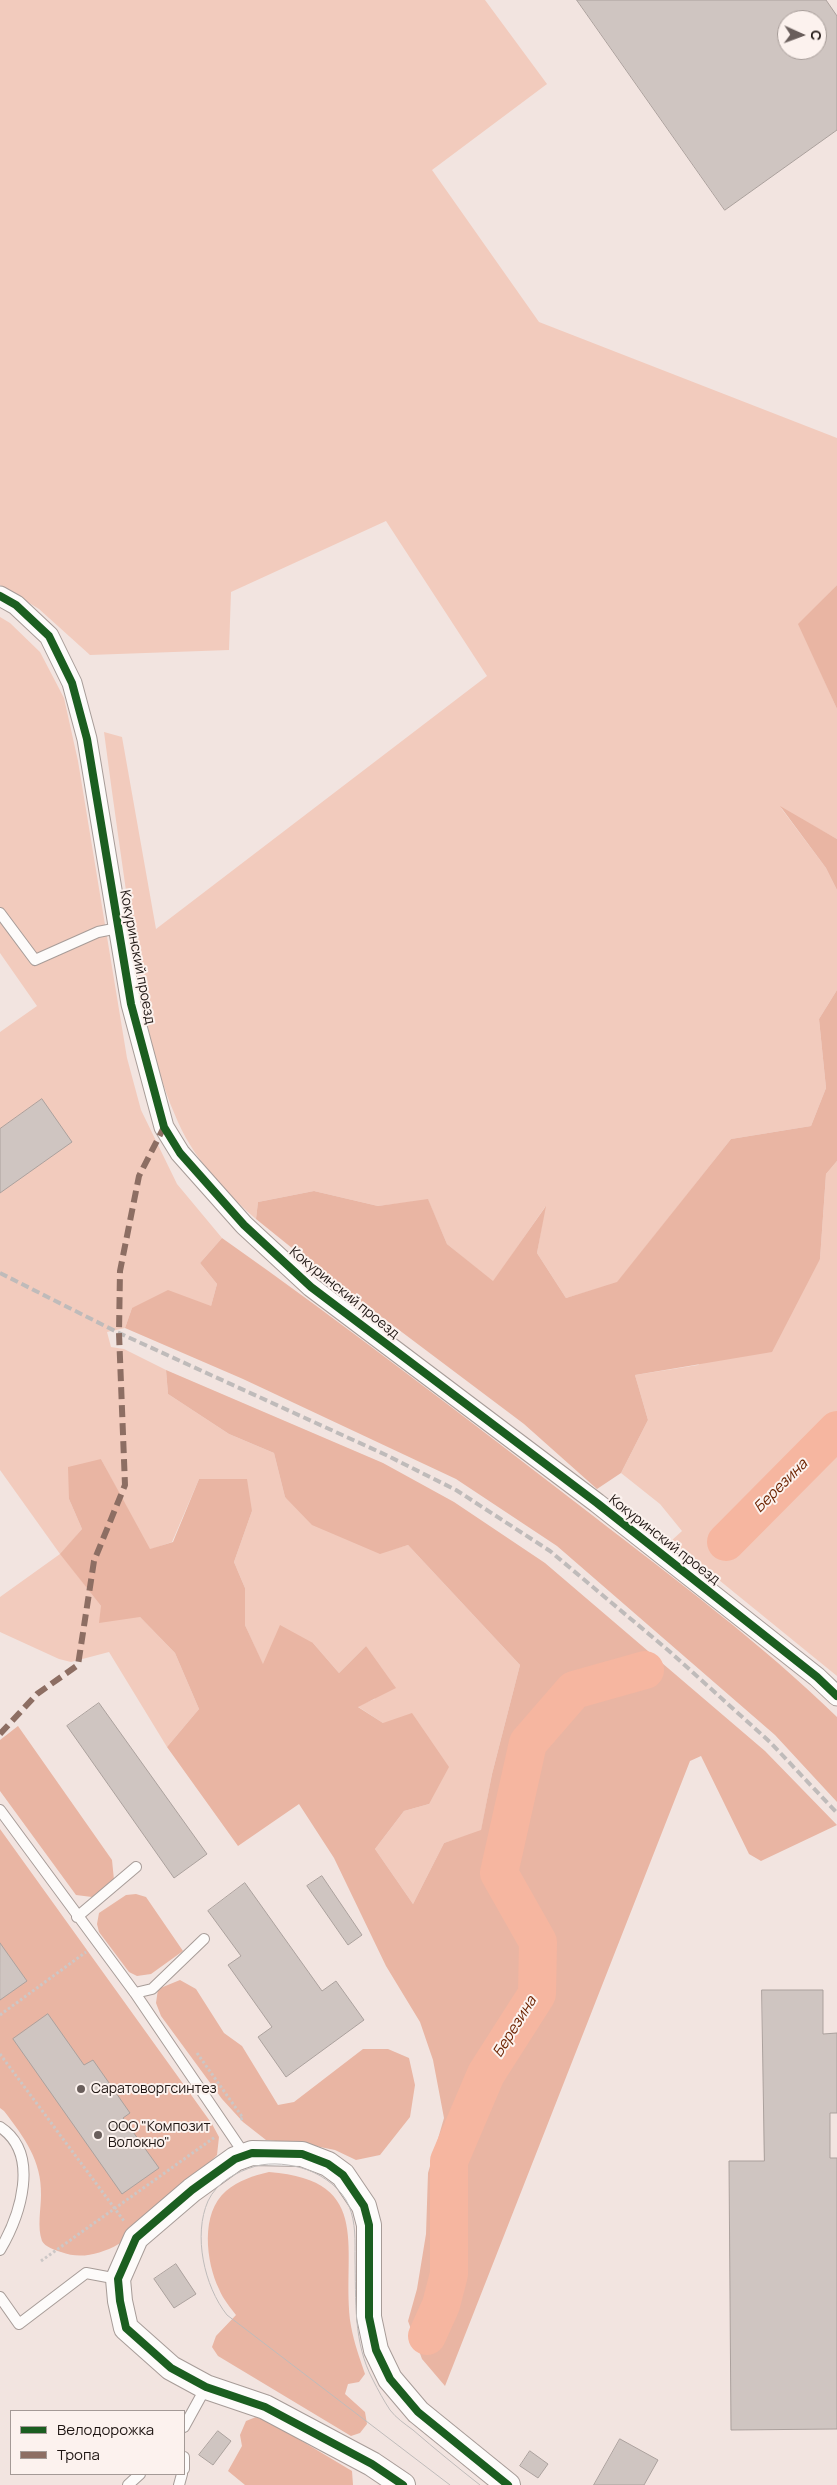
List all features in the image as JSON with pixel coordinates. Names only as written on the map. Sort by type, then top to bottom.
[{"type":"street","name":"Кокуринский проезд","points":[[0,596],[16,605],[48,636],[72,683],[88,739],[132,1004],[164,1127],[180,1153],[244,1225],[311,1287],[597,1503],[817,1676],[837,1696]]},
{"type":"street","points":[[403,2485],[372,2464],[265,2407],[206,2387],[171,2368],[126,2328],[120,2301],[118,2278],[136,2238],[192,2190],[235,2159],[252,2153],[286,2152],[314,2157],[343,2175],[354,2188],[364,2206],[369,2225],[369,2317],[376,2350],[390,2378],[418,2412],[508,2485]]},
{"type":"lane","points":[[0,913],[35,960],[98,932],[118,928]]},
{"type":"lane","points":[[0,1810],[77,1917],[135,1993],[245,2155]]},
{"type":"lane","points":[[77,1917],[136,1867]]},
{"type":"lane","points":[[135,1993],[152,1989],[204,1938]]},
{"type":"lane","points":[[0,2127],[5,2130],[18,2148],[23,2170],[20,2203],[8,2237],[0,2250]]},
{"type":"lane","points":[[0,2297],[19,2324],[86,2273],[118,2278]]},
{"type":"lane","points":[[185,2425],[206,2387]]},
{"type":"lane","points":[[128,2485],[139,2475]]},
{"type":"path","points":[[0,2015],[97,1944]]},
{"type":"path","points":[[41,2261],[243,2118],[192,2046]]},
{"type":"path","points":[[0,2054],[136,2238]]},
{"type":"shaded area","points":[[0,0],[485,0],[547,84],[432,170],[539,322],[837,438],[837,585],[799,624],[837,709],[837,839],[781,808],[826,868],[837,890],[837,990],[819,1019],[826,1088],[811,1126],[731,1139],[617,1283],[566,1298],[537,1253],[545,1207],[493,1282],[447,1244],[428,1200],[378,1206],[314,1191],[258,1202],[256,1219],[232,1197],[199,1159],[182,1130],[160,1072],[144,1006],[104,732],[122,737],[156,929],[487,676],[386,521],[231,592],[229,650],[90,655],[39,609],[0,585]]},
{"type":"shaded area","points":[[837,585],[837,709],[798,624]]},
{"type":"shaded area","points":[[0,617],[10,623],[40,652],[64,698],[78,761],[127,1058],[141,1110],[177,1184],[222,1238],[200,1263],[217,1284],[211,1306],[132,1308],[125,1328],[107,1332],[111,1347],[124,1349],[166,1370],[168,1394],[229,1434],[274,1453],[285,1497],[380,1553],[408,1545],[520,1665],[492,1774],[481,1831],[444,1843],[413,1904],[375,1849],[404,1811],[429,1804],[383,1723],[357,1706],[375,1699],[366,1646],[339,1673],[313,1643],[263,1665],[245,1625],[245,1588],[234,1562],[252,1511],[199,1479],[172,1542],[149,1550],[101,1459],[69,1499],[82,1529],[61,1554],[101,1606],[140,1617],[175,1653],[199,1709],[167,1747],[109,1652],[71,1662],[59,1659],[0,1632],[0,1597],[60,1554],[0,1470],[0,1032],[37,1006],[0,953]]},
{"type":"shaded area","points":[[780,806],[837,839],[837,890],[826,868]]},
{"type":"shaded area","points":[[837,990],[837,1161],[826,1174],[820,1259],[772,1352],[635,1375],[648,1420],[621,1473],[597,1489],[524,1424],[318,1269],[256,1219],[258,1202],[314,1191],[378,1206],[428,1199],[447,1244],[493,1281],[546,1206],[537,1253],[566,1298],[617,1282],[731,1139],[811,1126],[826,1088],[819,1019]]},
{"type":"shaded area","points":[[837,1161],[837,1676],[671,1541],[682,1531],[660,1504],[621,1473],[648,1420],[635,1375],[698,1365],[820,1259],[826,1174]]},
{"type":"shaded area","points":[[222,1238],[408,1375],[655,1564],[718,1613],[808,1690],[837,1717],[837,1802],[775,1735],[557,1546],[456,1479],[243,1379],[125,1328],[132,1308],[168,1290],[211,1306],[217,1284],[200,1263]]},
{"type":"shaded area","points":[[166,1370],[383,1463],[454,1502],[545,1563],[765,1751],[837,1825],[761,1861],[749,1854],[701,1756],[690,1761],[445,2386],[422,2359],[408,2321],[417,2289],[426,2234],[428,2173],[444,2118],[433,2060],[420,2022],[386,1966],[334,1858],[299,1804],[238,1846],[167,1747],[199,1709],[175,1653],[140,1617],[99,1623],[101,1606],[60,1554],[82,1529],[69,1499],[68,1467],[101,1459],[150,1549],[173,1542],[199,1479],[247,1479],[252,1511],[234,1562],[245,1588],[245,1625],[263,1664],[280,1625],[313,1643],[339,1673],[366,1646],[396,1688],[358,1707],[383,1723],[412,1713],[449,1767],[429,1804],[404,1811],[375,1849],[413,1904],[444,1843],[481,1830],[492,1774],[520,1665],[408,1545],[380,1554],[312,1525],[285,1497],[274,1453],[229,1434],[168,1394]]},
{"type":"shaded area","points":[[18,1726],[112,1860],[114,1880],[92,1897],[76,1895],[0,1791],[0,1740]]},
{"type":"shaded area","points":[[0,1829],[212,2124],[219,2137],[217,2155],[186,2188],[147,2224],[126,2240],[104,2251],[82,2256],[61,2252],[43,2243],[40,2230],[41,2183],[35,2160],[25,2140],[0,2108]]},
{"type":"shaded area","points":[[136,1894],[146,1897],[183,1951],[151,1974],[137,1976],[129,1972],[99,1932],[97,1924],[99,1913],[126,1895]]},
{"type":"shaded area","points":[[180,1980],[196,1989],[224,2033],[242,2046],[278,2105],[294,2102],[363,2049],[388,2049],[409,2058],[415,2085],[410,2117],[380,2155],[356,2160],[335,2150],[305,2144],[266,2140],[243,2122],[222,2099],[161,2016],[156,2003],[158,1989]]},
{"type":"shaded area","points":[[269,2172],[303,2178],[326,2189],[340,2205],[346,2224],[349,2247],[351,2326],[365,2374],[359,2382],[348,2384],[345,2394],[365,2412],[367,2424],[360,2433],[351,2436],[218,2356],[212,2347],[216,2336],[236,2315],[221,2293],[211,2265],[208,2238],[212,2212],[218,2200],[231,2187],[246,2179]]},
{"type":"shaded area","points":[[256,2417],[270,2422],[352,2471],[353,2485],[245,2485],[228,2471],[242,2446],[240,2435],[246,2421]]},
{"type":"building","points":[[577,0],[826,0],[837,16],[837,130],[725,210]]},
{"type":"building","points":[[42,1099],[72,1142],[0,1193],[0,1129]]},
{"type":"building","points":[[99,1703],[207,1854],[174,1878],[67,1726]]},
{"type":"building","points":[[322,1876],[362,1935],[348,1945],[307,1886]]},
{"type":"building","points":[[245,1883],[322,1991],[336,1981],[364,2020],[286,2077],[258,2037],[272,2027],[228,1965],[241,1956],[208,1911]]},
{"type":"building","points":[[0,1943],[27,1981],[0,2000]]},
{"type":"building","points":[[762,1990],[823,1990],[823,2034],[837,2033],[837,2113],[830,2113],[830,2158],[837,2158],[837,2429],[731,2430],[729,2161],[764,2161]]},
{"type":"building","name":"Саратоворгсинтез","points":[[48,2014],[84,2065],[93,2060],[130,2113],[123,2118],[159,2168],[122,2194],[13,2039]]},
{"type":"building","points":[[176,2264],[196,2294],[174,2308],[154,2279]]},
{"type":"building","points":[[218,2431],[231,2441],[213,2465],[199,2455]]},
{"type":"building","points":[[620,2439],[658,2460],[644,2485],[594,2485]]},
{"type":"building","points":[[530,2451],[548,2464],[538,2478],[520,2466]]},
{"type":"waterway","name":"Березина","points":[[726,1542],[837,1430]]},
{"type":"waterway","name":"Березина","points":[[427,2336],[441,2305],[449,2274],[449,2161],[486,2074],[537,1994],[538,1942],[499,1873],[528,1743],[574,1690],[645,1670]]},
{"type":"tram line","points":[[450,2485],[227,2315],[212,2290],[203,2260],[201,2244],[201,2229],[208,2201],[216,2188],[222,2183],[241,2171],[256,2166],[268,2164],[288,2165],[308,2170],[320,2176],[342,2194],[349,2206],[354,2225],[357,2321],[362,2351],[373,2380],[395,2416],[480,2485]]},
{"type":"railway","points":[[0,1273],[119,1333],[386,1455],[456,1490],[550,1551],[669,1651],[770,1742],[837,1813]]},
{"type":"marked path","points":[[0,1734],[37,1694],[78,1665],[94,1561],[125,1485],[119,1333],[120,1271],[139,1176],[164,1127]]},
{"type":"cycle path","points":[[0,596],[16,605],[49,636],[72,683],[87,739],[131,1004],[164,1127],[180,1153],[244,1225],[311,1287],[597,1503],[817,1677],[837,1696]]},
{"type":"cycle path","points":[[403,2485],[372,2464],[265,2407],[206,2387],[171,2368],[126,2328],[120,2301],[118,2279],[136,2238],[192,2190],[235,2159],[252,2153],[302,2154],[328,2164],[343,2175],[364,2206],[369,2225],[369,2317],[376,2350],[390,2379],[418,2412],[508,2485]]},
{"type":"place","name":"Саратоворгсинтез","points":[[81,2089]]},
{"type":"place","name":"ООО \"Композит Волокно\"","points":[[98,2135]]}]
